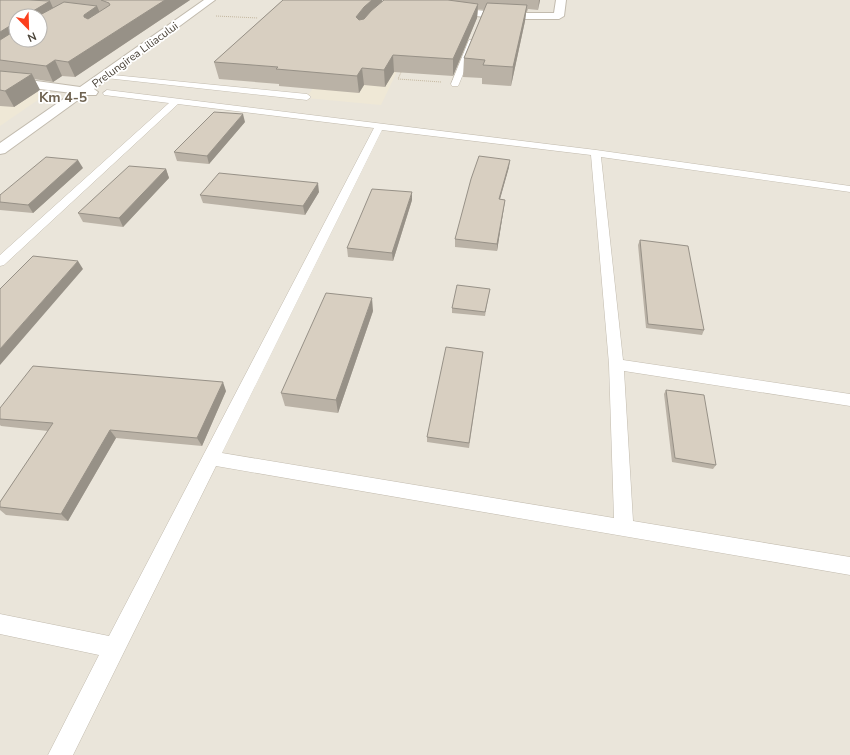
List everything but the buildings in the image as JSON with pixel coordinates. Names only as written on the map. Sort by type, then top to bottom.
[{"type":"street","name":"Prelungirea Liliacului","points":[[0,150],[106,76],[210,0]]},
{"type":"street","points":[[435,9],[482,18],[559,16],[561,0]]},
{"type":"street","points":[[0,80],[107,94]]},
{"type":"lane","points":[[455,84],[475,35]]},
{"type":"lane","points":[[106,76],[307,96]]},
{"type":"lane","points":[[107,94],[596,153],[850,189]]},
{"type":"lane","points":[[0,262],[176,102]]},
{"type":"lane","points":[[60,755],[379,127]]},
{"type":"lane","points":[[596,153],[616,364],[624,528]]},
{"type":"lane","points":[[616,364],[850,400]]},
{"type":"lane","points":[[212,458],[850,566]]},
{"type":"lane","points":[[0,624],[115,648]]},
{"type":"path","points":[[191,14],[258,18]]},
{"type":"path","points":[[405,65],[398,79],[455,84]]},
{"type":"shaded area","points":[[0,0],[850,0],[850,755],[0,755]]},
{"type":"shaded area","points":[[336,57],[402,61],[381,105],[306,98]]},
{"type":"shaded area","points":[[0,87],[23,90],[48,93],[0,126]]},
{"type":"district","name":"Km 4-5","points":[[63,97]]}]
